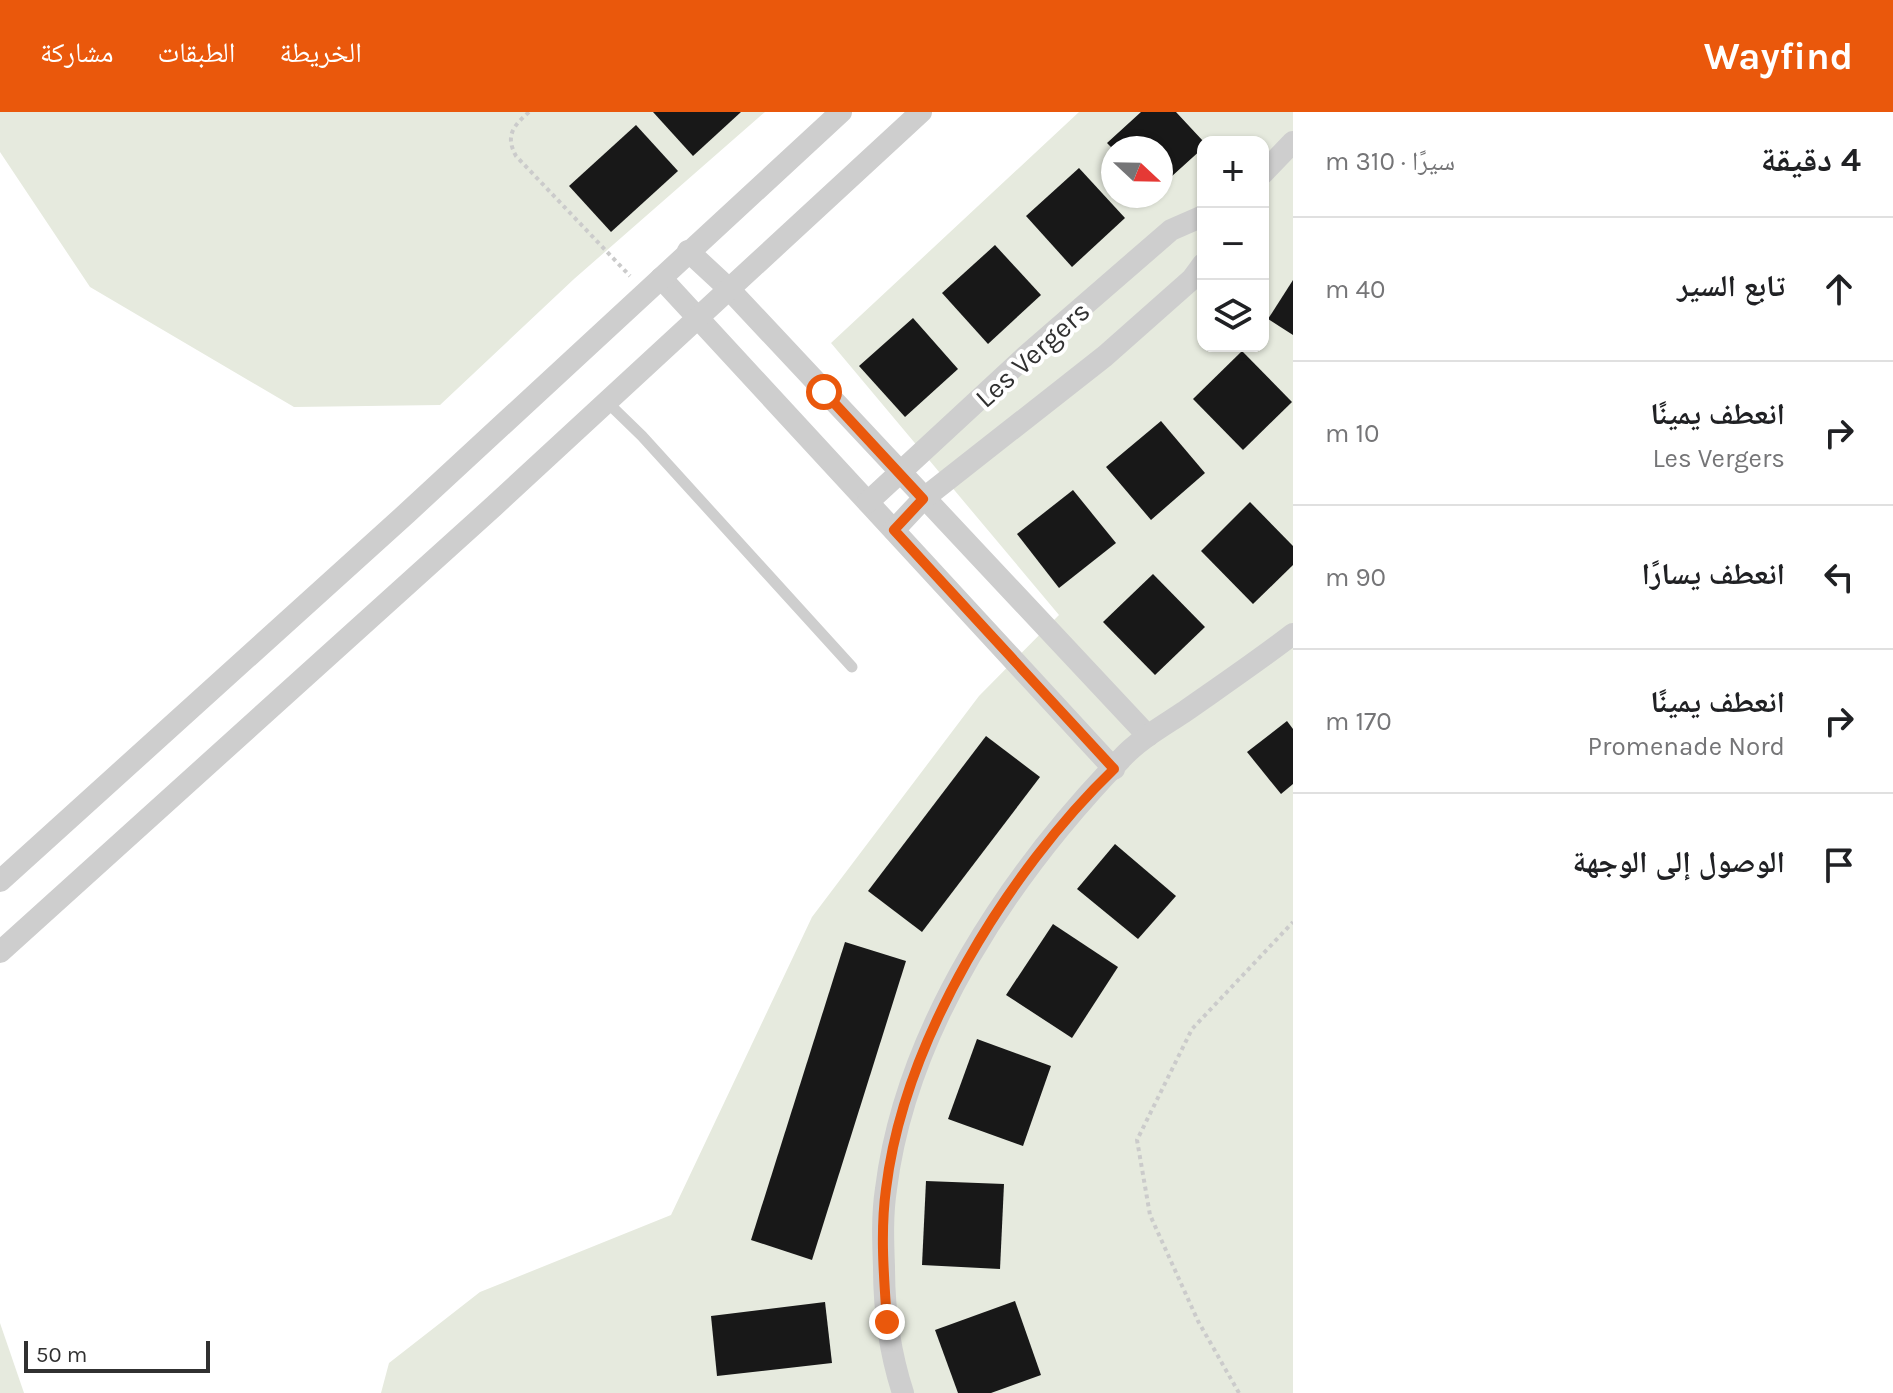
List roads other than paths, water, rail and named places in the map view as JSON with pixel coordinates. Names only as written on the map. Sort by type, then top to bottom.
[{"type":"street","points":[[0,881],[407,513],[841,112]]},
{"type":"street","points":[[0,952],[607,402],[921,112]]},
{"type":"street","points":[[1269,167],[1293,142]]},
{"type":"street","name":"Les Vergers","points":[[868,502],[1028,354],[1171,230],[1197,219]]},
{"type":"street","points":[[688,251],[729,289],[899,474],[1148,736]]},
{"type":"street","name":"Les Vergers","points":[[894,530],[923,499],[1105,356],[1197,272]]},
{"type":"street","points":[[653,286],[698,317],[1114,769]]},
{"type":"street","points":[[903,1393],[887,1322],[883,1219],[897,1130],[917,1067],[960,976],[1004,902],[1080,801],[1148,736],[1293,634]]},
{"type":"lane","points":[[607,402],[642,436],[852,667]]}]
